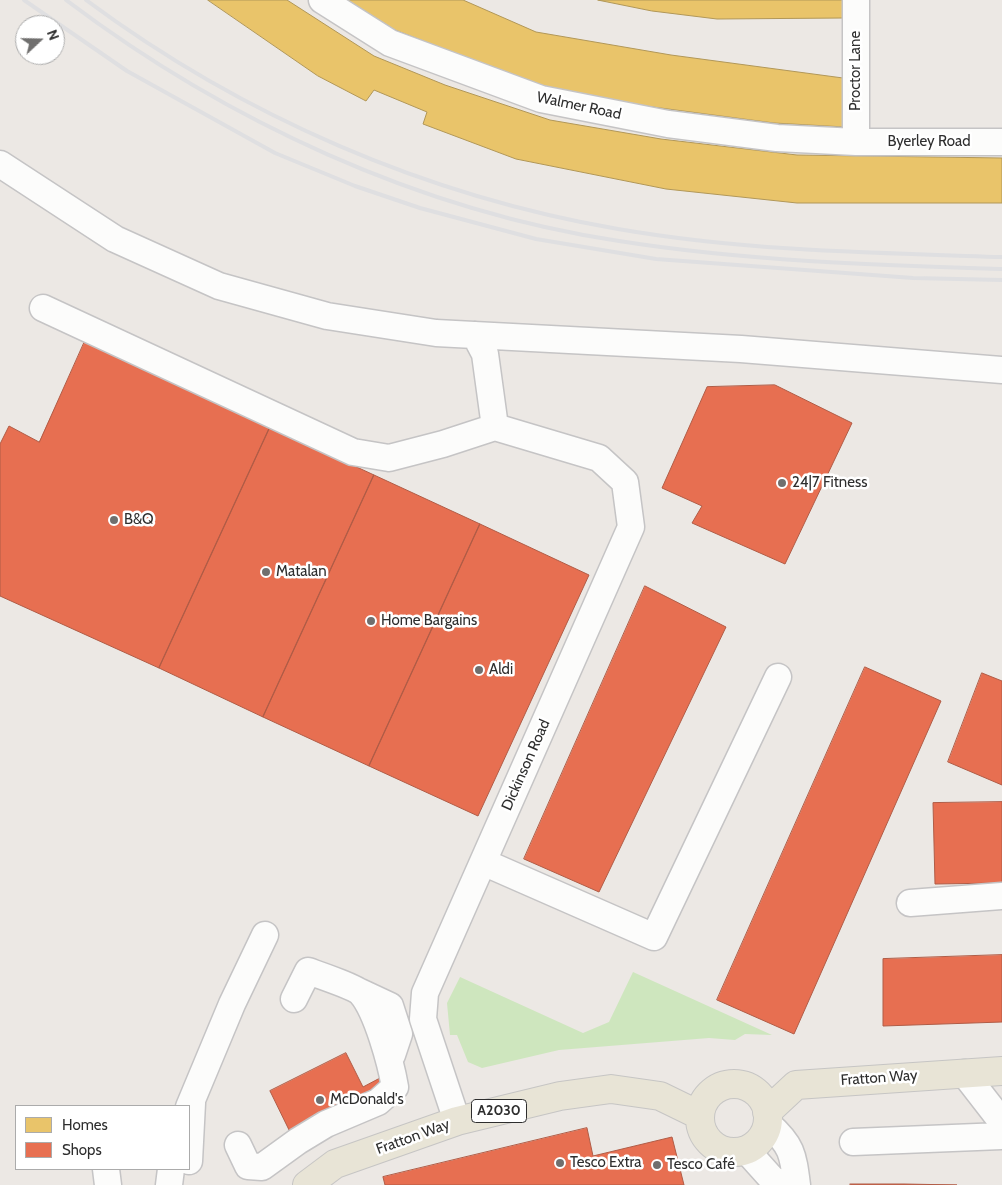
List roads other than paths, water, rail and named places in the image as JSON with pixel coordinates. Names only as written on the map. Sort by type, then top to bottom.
[{"type":"main road","name":"Fratton Way","points":[[746,1150],[758,1143],[768,1118],[796,1085],[1002,1071]]},
{"type":"main road","points":[[746,1150],[729,1152],[713,1146],[705,1137],[700,1127],[699,1115],[708,1095],[716,1088],[732,1084],[748,1087],[757,1093],[768,1118]]},
{"type":"main road","name":"Fratton Way","points":[[307,1185],[335,1164],[457,1121],[560,1096],[611,1089],[660,1096],[699,1115]]},
{"type":"street","name":"Walmer Road","points":[[322,0],[390,43],[541,99],[668,124],[777,138],[856,142]]},
{"type":"street","name":"Proctor Lane","points":[[856,0],[856,142]]},
{"type":"street","name":"Byerley Road","points":[[856,142],[1002,142]]},
{"type":"street","points":[[0,164],[115,239],[219,286],[327,316],[436,333],[741,350],[1002,370]]},
{"type":"street","points":[[43,308],[353,452],[389,458],[495,427],[485,354],[475,335]]},
{"type":"street","name":"Dickinson Road","points":[[457,1121],[423,1019],[425,993],[631,527],[625,482],[599,458],[495,427]]},
{"type":"street","points":[[483,862],[654,937],[778,677]]},
{"type":"street","points":[[910,903],[1002,896]]},
{"type":"street","points":[[190,1105],[232,1004],[265,935]]},
{"type":"street","points":[[294,1000],[308,971],[390,1006],[399,1034],[391,1060]]},
{"type":"street","points":[[238,1145],[248,1166],[262,1167],[319,1128],[378,1102],[395,1087],[391,1060],[369,1006],[360,992]]},
{"type":"street","points":[[396,1026],[423,1019]]},
{"type":"street","points":[[964,1073],[1002,1122]]},
{"type":"street","points":[[768,1118],[784,1139],[793,1158],[797,1185]]},
{"type":"street","points":[[854,1142],[1002,1136]]},
{"type":"street","points":[[746,1150],[772,1179],[783,1185]]},
{"type":"street","points":[[106,1170],[108,1185]]},
{"type":"street","points":[[169,1185],[171,1170]]},
{"type":"street","points":[[188,1170],[188,1185]]},
{"type":"railway","points":[[24,0],[127,71],[275,153],[355,186],[420,208],[536,239],[656,259],[913,278],[1002,280]]},
{"type":"railway","points":[[66,0],[128,44],[192,84],[259,122],[328,155],[399,183],[471,208],[545,227],[666,248],[762,258],[1002,269]]},
{"type":"railway","points":[[86,0],[146,42],[208,80],[272,115],[338,146],[406,173],[476,196],[546,214],[618,229],[713,242],[810,250],[1002,257]]},
{"type":"place","name":"24|7 Fitness","points":[[782,483]]},
{"type":"place","name":"B&Q","points":[[114,520]]},
{"type":"place","name":"Matalan","points":[[266,572]]},
{"type":"place","name":"Home Bargains","points":[[371,621]]},
{"type":"place","name":"Aldi","points":[[479,670]]},
{"type":"place","name":"McDonald's","points":[[320,1100]]},
{"type":"place","name":"Tesco Extra","points":[[560,1163]]},
{"type":"place","name":"Tesco Café","points":[[657,1165]]}]
